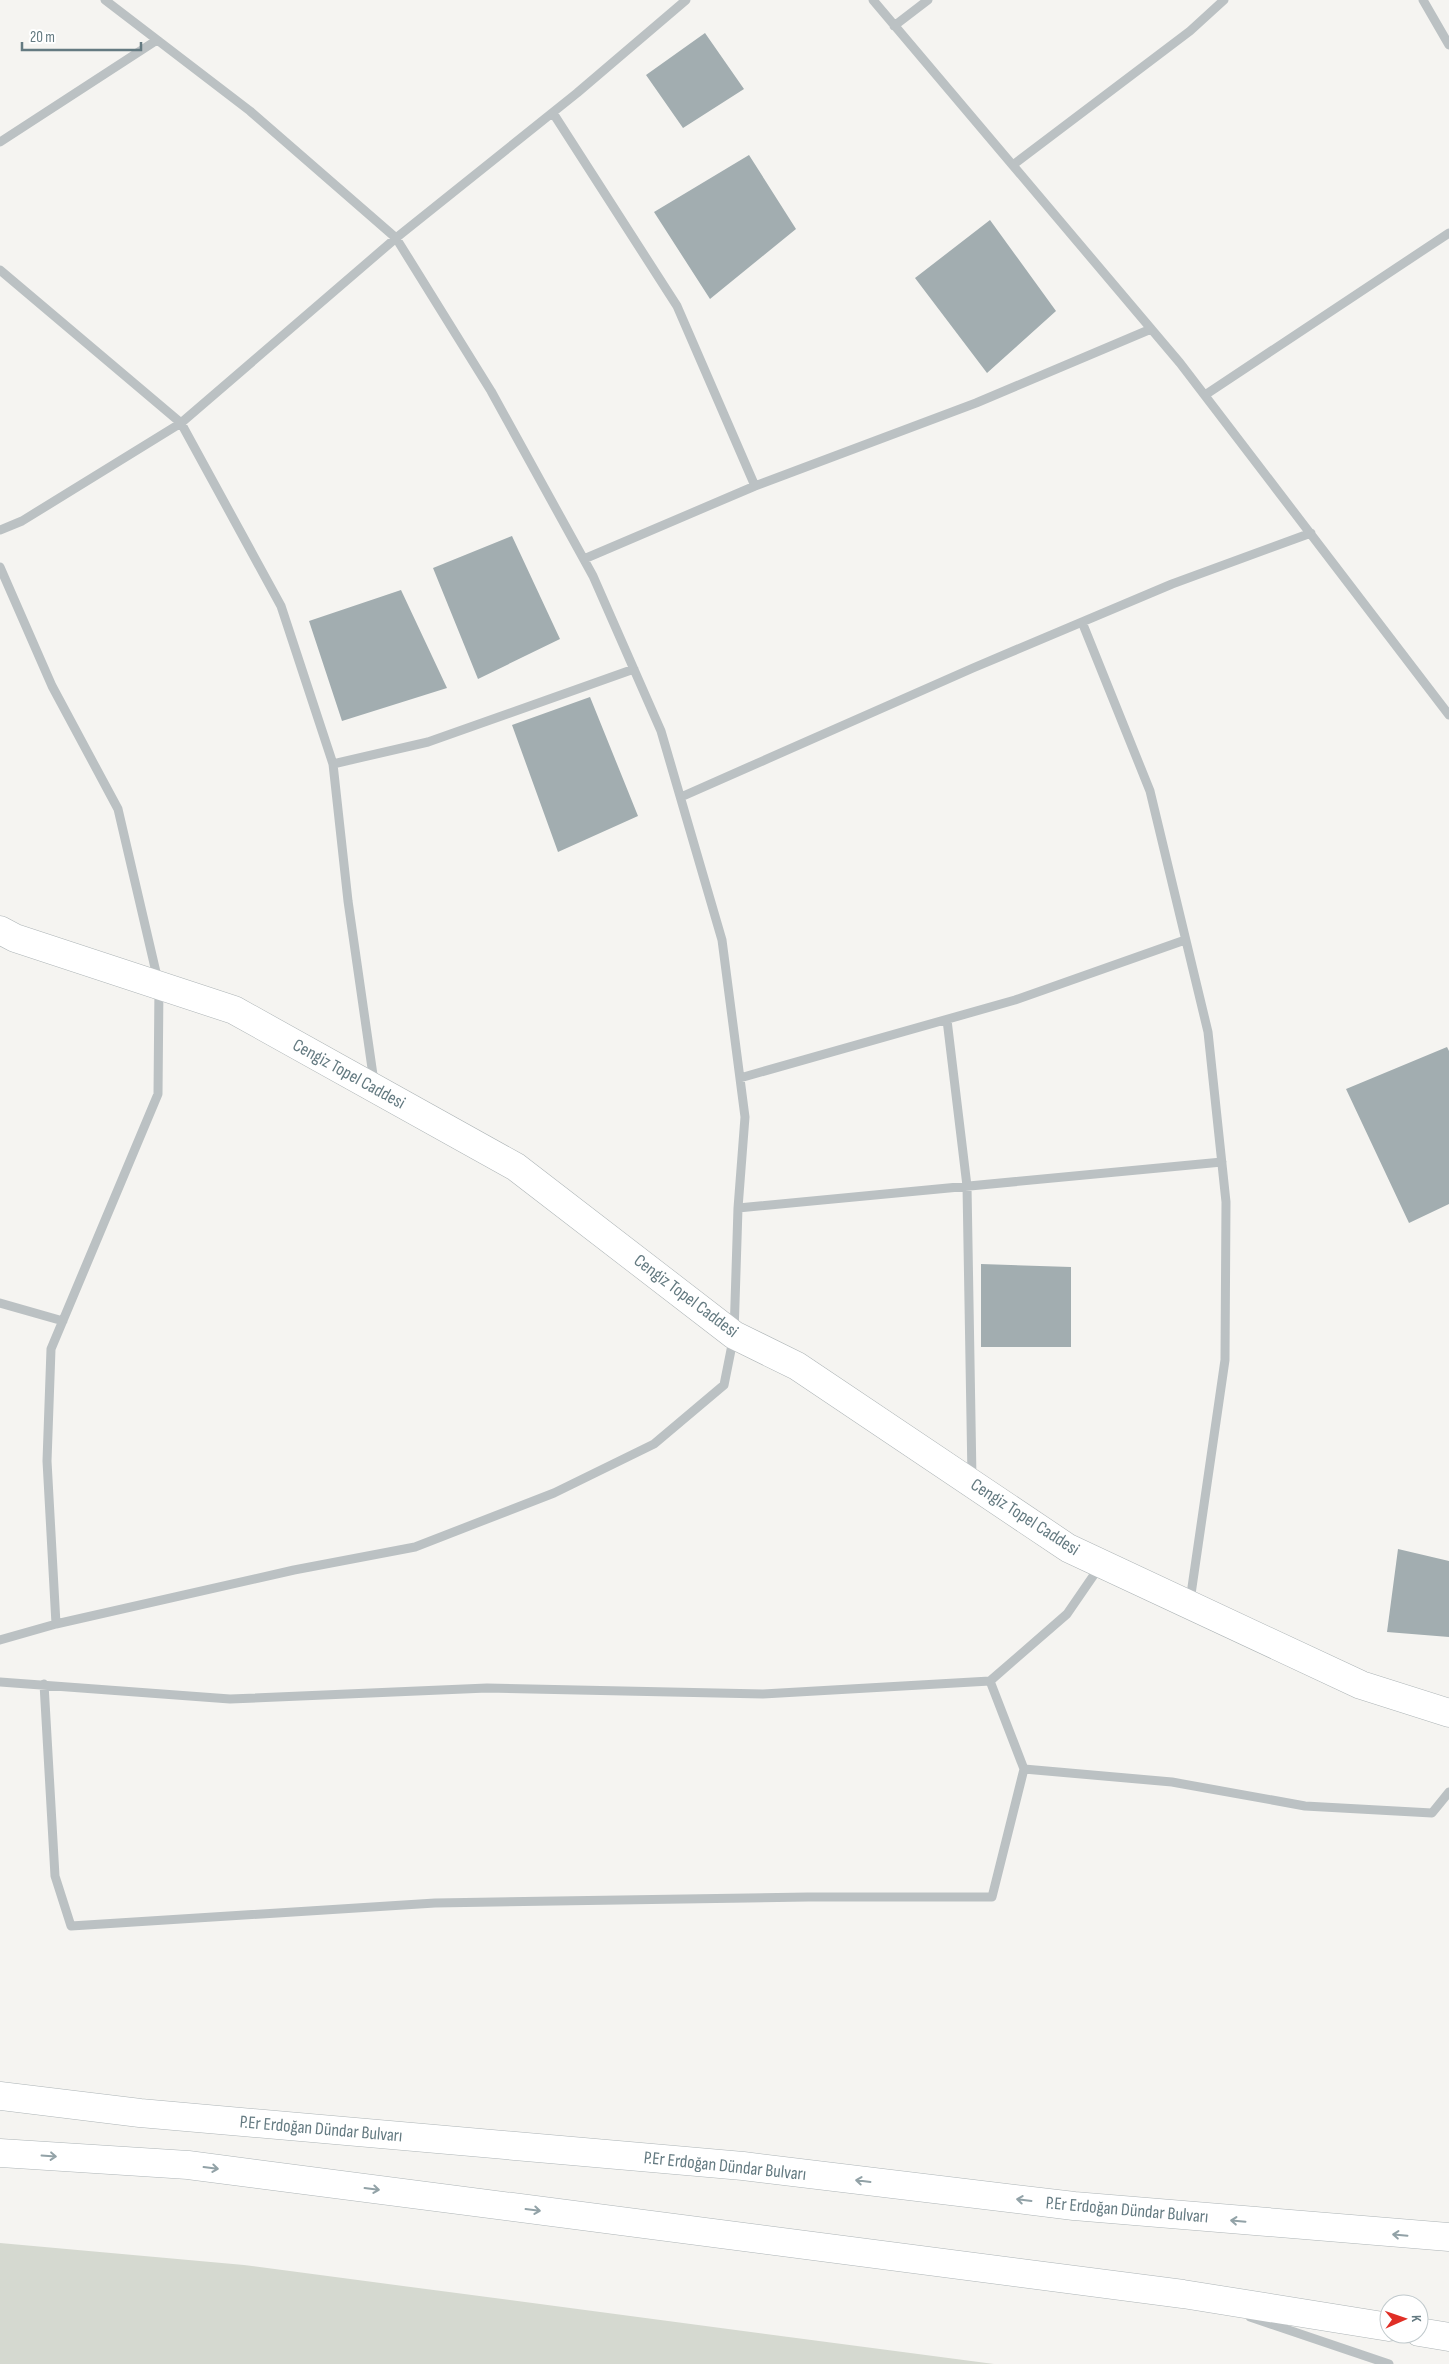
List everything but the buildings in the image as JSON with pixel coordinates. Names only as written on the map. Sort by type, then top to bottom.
[{"type":"main road","name":"Cengiz Topel Caddesi","points":[[0,930],[15,938],[234,1010],[516,1167],[734,1334],[797,1366],[1068,1548],[1361,1684],[1449,1713]]},
{"type":"main road","name":"P.Er Erdoğan Dündar Bulvarı","points":[[0,2096],[140,2113],[743,2166],[1074,2206],[1449,2237]]},
{"type":"main road","points":[[0,2153],[188,2165],[1183,2294],[1379,2326]]},
{"type":"main road","points":[[1429,2334],[1449,2337]]},
{"type":"street","points":[[0,1640],[56,1624],[294,1570],[415,1546],[554,1493],[654,1444],[724,1385],[734,1334],[738,1208],[745,1117],[722,940],[661,731],[584,559],[491,391],[396,238],[250,111],[105,0]]},
{"type":"street","points":[[0,530],[22,521],[181,423],[396,238],[553,113],[686,0]]},
{"type":"street","points":[[873,0],[1205,395],[1449,715]]},
{"type":"street","points":[[894,26],[928,0]]},
{"type":"street","points":[[1013,165],[1190,31],[1224,0]]},
{"type":"street","points":[[1423,0],[1449,45]]},
{"type":"street","points":[[0,142],[157,40]]},
{"type":"street","points":[[553,113],[677,306],[755,486]]},
{"type":"street","points":[[1205,395],[1449,233]]},
{"type":"street","points":[[0,270],[181,423],[281,606],[333,764],[348,901],[375,1088]]},
{"type":"street","points":[[584,559],[755,486],[976,403],[1151,329]]},
{"type":"street","points":[[681,797],[1172,584],[1311,533]]},
{"type":"street","points":[[0,567],[52,686],[118,809],[159,985],[158,1094],[51,1349],[47,1461],[56,1624]]},
{"type":"street","points":[[1082,622],[1150,791],[1184,940],[1208,1032],[1226,1202],[1225,1360],[1189,1605]]},
{"type":"street","points":[[333,764],[428,742],[634,670]]},
{"type":"street","points":[[740,1078],[1015,1000],[1184,940]]},
{"type":"street","points":[[947,1020],[967,1186],[972,1483]]},
{"type":"street","points":[[738,1208],[1222,1162]]},
{"type":"street","points":[[0,1303],[64,1321]]},
{"type":"street","points":[[0,1682],[230,1699],[487,1688],[763,1694],[990,1681],[1067,1614],[1101,1564]]},
{"type":"street","points":[[44,1684],[55,1876],[71,1926],[435,1903],[808,1897],[992,1897],[1024,1769],[990,1681]]},
{"type":"street","points":[[1024,1769],[1172,1782],[1305,1806],[1432,1813],[1449,1792]]},
{"type":"street","points":[[1183,2294],[1389,2364]]},
{"type":"shaded area","points":[[0,2243],[244,2265],[994,2364],[0,2364]]}]
